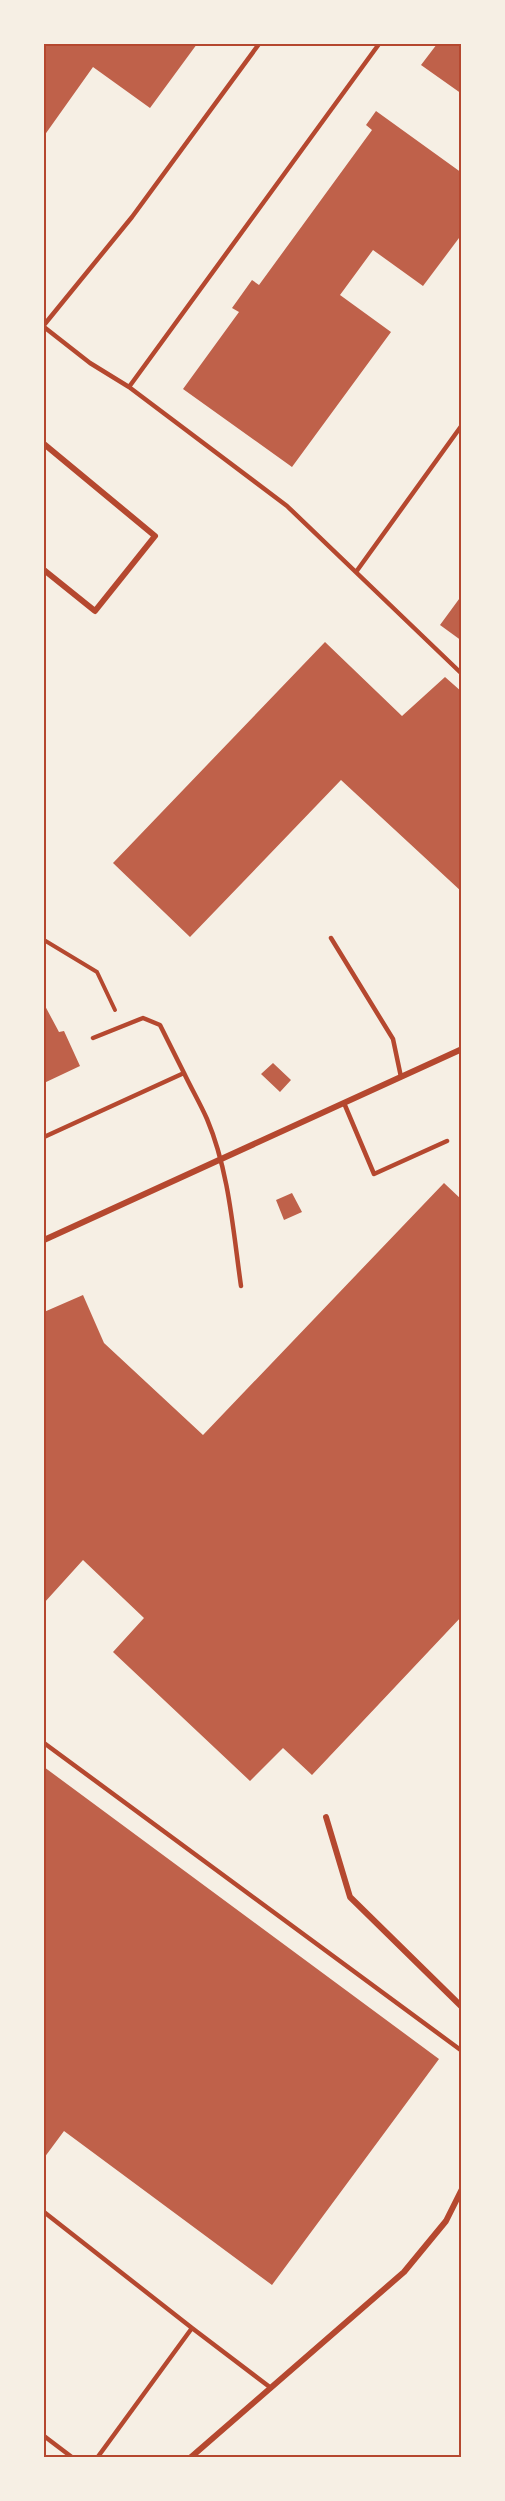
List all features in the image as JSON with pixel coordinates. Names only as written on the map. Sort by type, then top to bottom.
[{"type":"street","points":[[44,444],[155,536],[95,611],[44,570]]},
{"type":"street","points":[[44,1240],[462,1049]]},
{"type":"street","points":[[326,1817],[350,1897],[462,2007]]},
{"type":"street","points":[[189,2457],[404,2272],[446,2221],[462,2189]]},
{"type":"lane","points":[[259,44],[132,217],[44,326],[90,363],[129,387],[287,506],[462,674]]},
{"type":"lane","points":[[129,387],[379,44]]},
{"type":"lane","points":[[356,572],[462,424]]},
{"type":"lane","points":[[331,938],[393,1039],[401,1077]]},
{"type":"lane","points":[[93,1038],[143,1018],[160,1025],[207,1119],[220,1160],[228,1196],[241,1286]]},
{"type":"lane","points":[[44,1137],[184,1074]]},
{"type":"lane","points":[[344,1103],[374,1174],[447,1141]]},
{"type":"lane","points":[[44,1743],[462,2051]]},
{"type":"lane","points":[[44,2212],[271,2388]]},
{"type":"lane","points":[[97,2457],[192,2328]]},
{"type":"lane","points":[[44,2436],[73,2457]]},
{"type":"path","points":[[44,940],[97,972],[122,1026]]},
{"type":"building","points":[[44,44],[197,44],[150,108],[93,67],[44,136]]},
{"type":"building","points":[[437,44],[462,44],[462,94],[421,65]]},
{"type":"building","points":[[376,111],[462,173],[462,234],[423,286],[373,250],[340,295],[391,332],[292,467],[183,389],[239,312],[232,308],[252,280],[259,285],[372,130],[366,125]]},
{"type":"building","points":[[462,595],[462,641],[440,625]]},
{"type":"building","points":[[325,642],[402,716],[445,677],[462,692],[462,892],[341,780],[190,937],[113,863]]},
{"type":"building","points":[[44,1004],[59,1032],[64,1031],[80,1066],[44,1083]]},
{"type":"building","points":[[273,1063],[291,1080],[280,1092],[261,1074]]},
{"type":"building","points":[[444,1183],[462,1200],[462,1616],[312,1775],[283,1748],[250,1781],[113,1652],[144,1618],[83,1560],[44,1603],[44,1312],[83,1295],[104,1343],[203,1435]]},
{"type":"building","points":[[292,1193],[302,1212],[284,1220],[276,1200]]},
{"type":"building","points":[[44,1767],[439,2059],[272,2285],[64,2131],[44,2158]]}]
